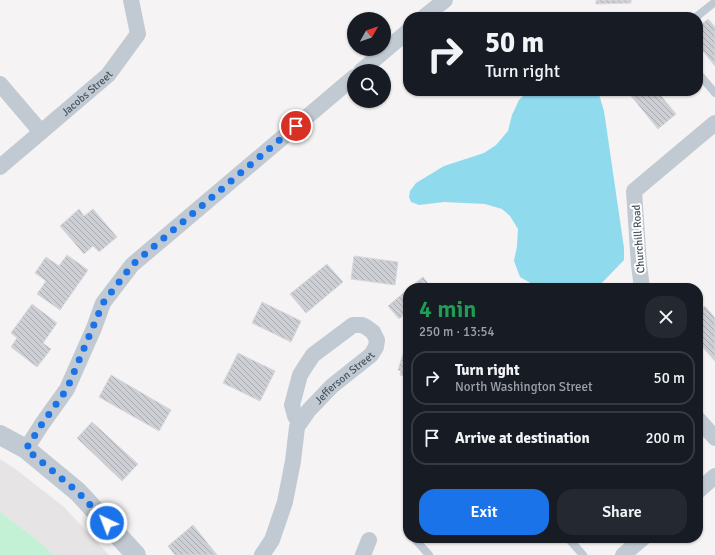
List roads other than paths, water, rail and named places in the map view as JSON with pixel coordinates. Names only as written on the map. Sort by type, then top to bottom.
[{"type":"street","name":"Jacobs Street","points":[[0,167],[108,75],[138,34],[131,0]]},
{"type":"street","points":[[430,12],[444,0]]},
{"type":"street","points":[[369,64],[403,35]]},
{"type":"street","points":[[26,449],[67,389],[103,303],[132,265],[347,83]]},
{"type":"street","points":[[0,84],[41,132]]},
{"type":"street","name":"Churchill Road","points":[[641,283],[634,191],[715,123]]},
{"type":"street","name":"Jefferson Street","points":[[262,555],[272,540],[285,502],[293,461],[297,427],[300,423],[309,410],[332,386],[371,355],[376,348],[377,340],[373,332],[362,325],[353,326],[313,355],[300,375],[292,405],[295,416],[300,423]]},
{"type":"street","points":[[703,425],[715,438]]},
{"type":"street","points":[[0,435],[26,449],[78,492],[136,555]]},
{"type":"street","points":[[703,487],[715,476]]},
{"type":"street","points":[[363,555],[369,540]]},
{"type":"street","points":[[623,555],[637,543]]},
{"type":"lane","points":[[702,12],[715,2]]},
{"type":"lane","points":[[703,79],[715,93]]},
{"type":"lane","points":[[418,543],[429,555]]},
{"type":"lane","points":[[572,543],[583,555]]},
{"type":"water","points":[[523,96],[600,96],[604,111],[624,248],[624,260],[602,283],[530,283],[520,277],[514,261],[518,229],[510,216],[502,209],[485,204],[444,202],[419,205],[411,202],[409,197],[410,191],[416,183],[444,166],[484,153],[496,145],[508,131],[512,115],[519,100]]}]
